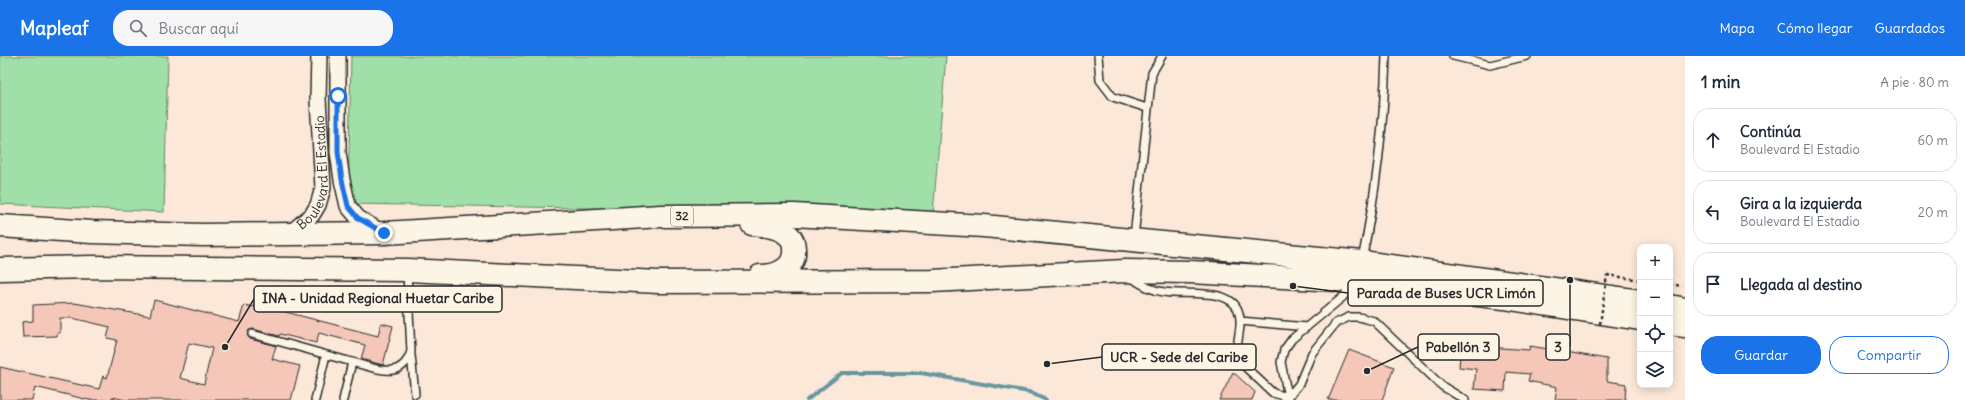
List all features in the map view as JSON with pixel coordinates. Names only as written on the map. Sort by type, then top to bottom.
[{"type":"highway","name":"32","points":[[0,226],[108,232],[289,234],[384,233],[661,216],[794,215],[885,219],[1050,232],[1359,271],[1637,301]]},
{"type":"highway","points":[[659,282],[772,275],[786,269],[795,255],[794,244],[790,236],[769,226],[661,216]]},
{"type":"highway","name":"32","points":[[0,269],[92,267],[407,270],[659,282],[932,281],[1125,271],[1359,271],[1504,298],[1637,319]]},
{"type":"highway","points":[[1673,307],[1685,309]]},
{"type":"highway","points":[[1673,324],[1685,326]]},
{"type":"street","name":"Boulevard El Estadio","points":[[289,234],[312,215],[318,205],[323,188],[318,99],[319,56]]},
{"type":"street","name":"Boulevard El Estadio","points":[[338,56],[338,152],[348,206],[358,218],[384,233]]},
{"type":"lane","points":[[1098,56],[1100,80],[1113,97],[1147,108]]},
{"type":"lane","points":[[1134,242],[1147,108],[1152,73],[1162,56]]},
{"type":"lane","points":[[1287,399],[1281,362],[1284,350],[1292,339],[1343,297],[1359,271],[1368,231],[1384,111],[1386,56]]},
{"type":"lane","points":[[1453,56],[1490,65],[1527,56]]},
{"type":"lane","points":[[407,270],[411,351],[415,394]]},
{"type":"lane","points":[[1125,271],[1143,287],[1164,293],[1214,294],[1231,301],[1238,310],[1240,321],[1237,356],[1240,362],[1273,393],[1287,399]]},
{"type":"lane","points":[[1287,399],[1300,384],[1312,353],[1336,323],[1349,317],[1360,317],[1374,321],[1442,386],[1465,400]]},
{"type":"lane","points":[[1240,321],[1307,327]]},
{"type":"lane","points":[[252,334],[382,370],[392,371],[402,367],[408,360],[411,351]]},
{"type":"lane","points":[[315,400],[326,355]]},
{"type":"lane","points":[[342,400],[352,362]]},
{"type":"path","points":[[1600,324],[1607,275],[1637,280]]},
{"type":"path","points":[[1673,284],[1682,286]]},
{"type":"green space","points":[[0,56],[168,56],[164,212],[0,204]]},
{"type":"green space","points":[[351,56],[946,56],[933,214],[348,204]]},
{"type":"building","points":[[154,300],[239,322],[244,305],[254,307],[255,304],[378,336],[381,323],[393,326],[383,365],[361,359],[365,345],[319,333],[316,343],[280,334],[279,336],[253,329],[249,330],[247,335],[250,339],[276,346],[272,359],[300,366],[291,400],[126,400],[112,397],[112,400],[89,400],[35,387],[32,400],[0,400],[0,367],[99,389],[103,376],[107,378],[117,340],[107,338],[110,327],[72,318],[60,318],[60,333],[57,333],[57,336],[23,337],[22,322],[33,321],[33,305],[74,303],[150,316]],"holes":[[[189,343],[212,348],[204,384],[180,378]]]},
{"type":"building","points":[[1461,345],[1529,350],[1530,346],[1607,359],[1607,381],[1626,384],[1625,400],[1555,400],[1557,387],[1528,381],[1530,374],[1506,372],[1505,391],[1474,389],[1476,369],[1459,367]]},
{"type":"building","points":[[1349,350],[1394,367],[1382,400],[1328,400]]},
{"type":"building","points":[[1233,372],[1255,392],[1252,400],[1219,400]]},
{"type":"waterway","points":[[807,400],[842,373],[921,373],[1029,392],[1046,400]]},
{"type":"place","name":"3","points":[[1570,280]]},
{"type":"place","name":"Parada de Buses UCR Limón","points":[[1293,286]]},
{"type":"place","name":"INA - Unidad Regional Huetar Caribe","points":[[225,347]]},
{"type":"place","name":"UCR - Sede del Caribe","points":[[1047,364]]},
{"type":"place","name":"Pabellón 3","points":[[1367,371]]},
{"type":"route","points":[[338,96],[338,152],[348,206],[358,218],[369,226],[384,233]]}]
